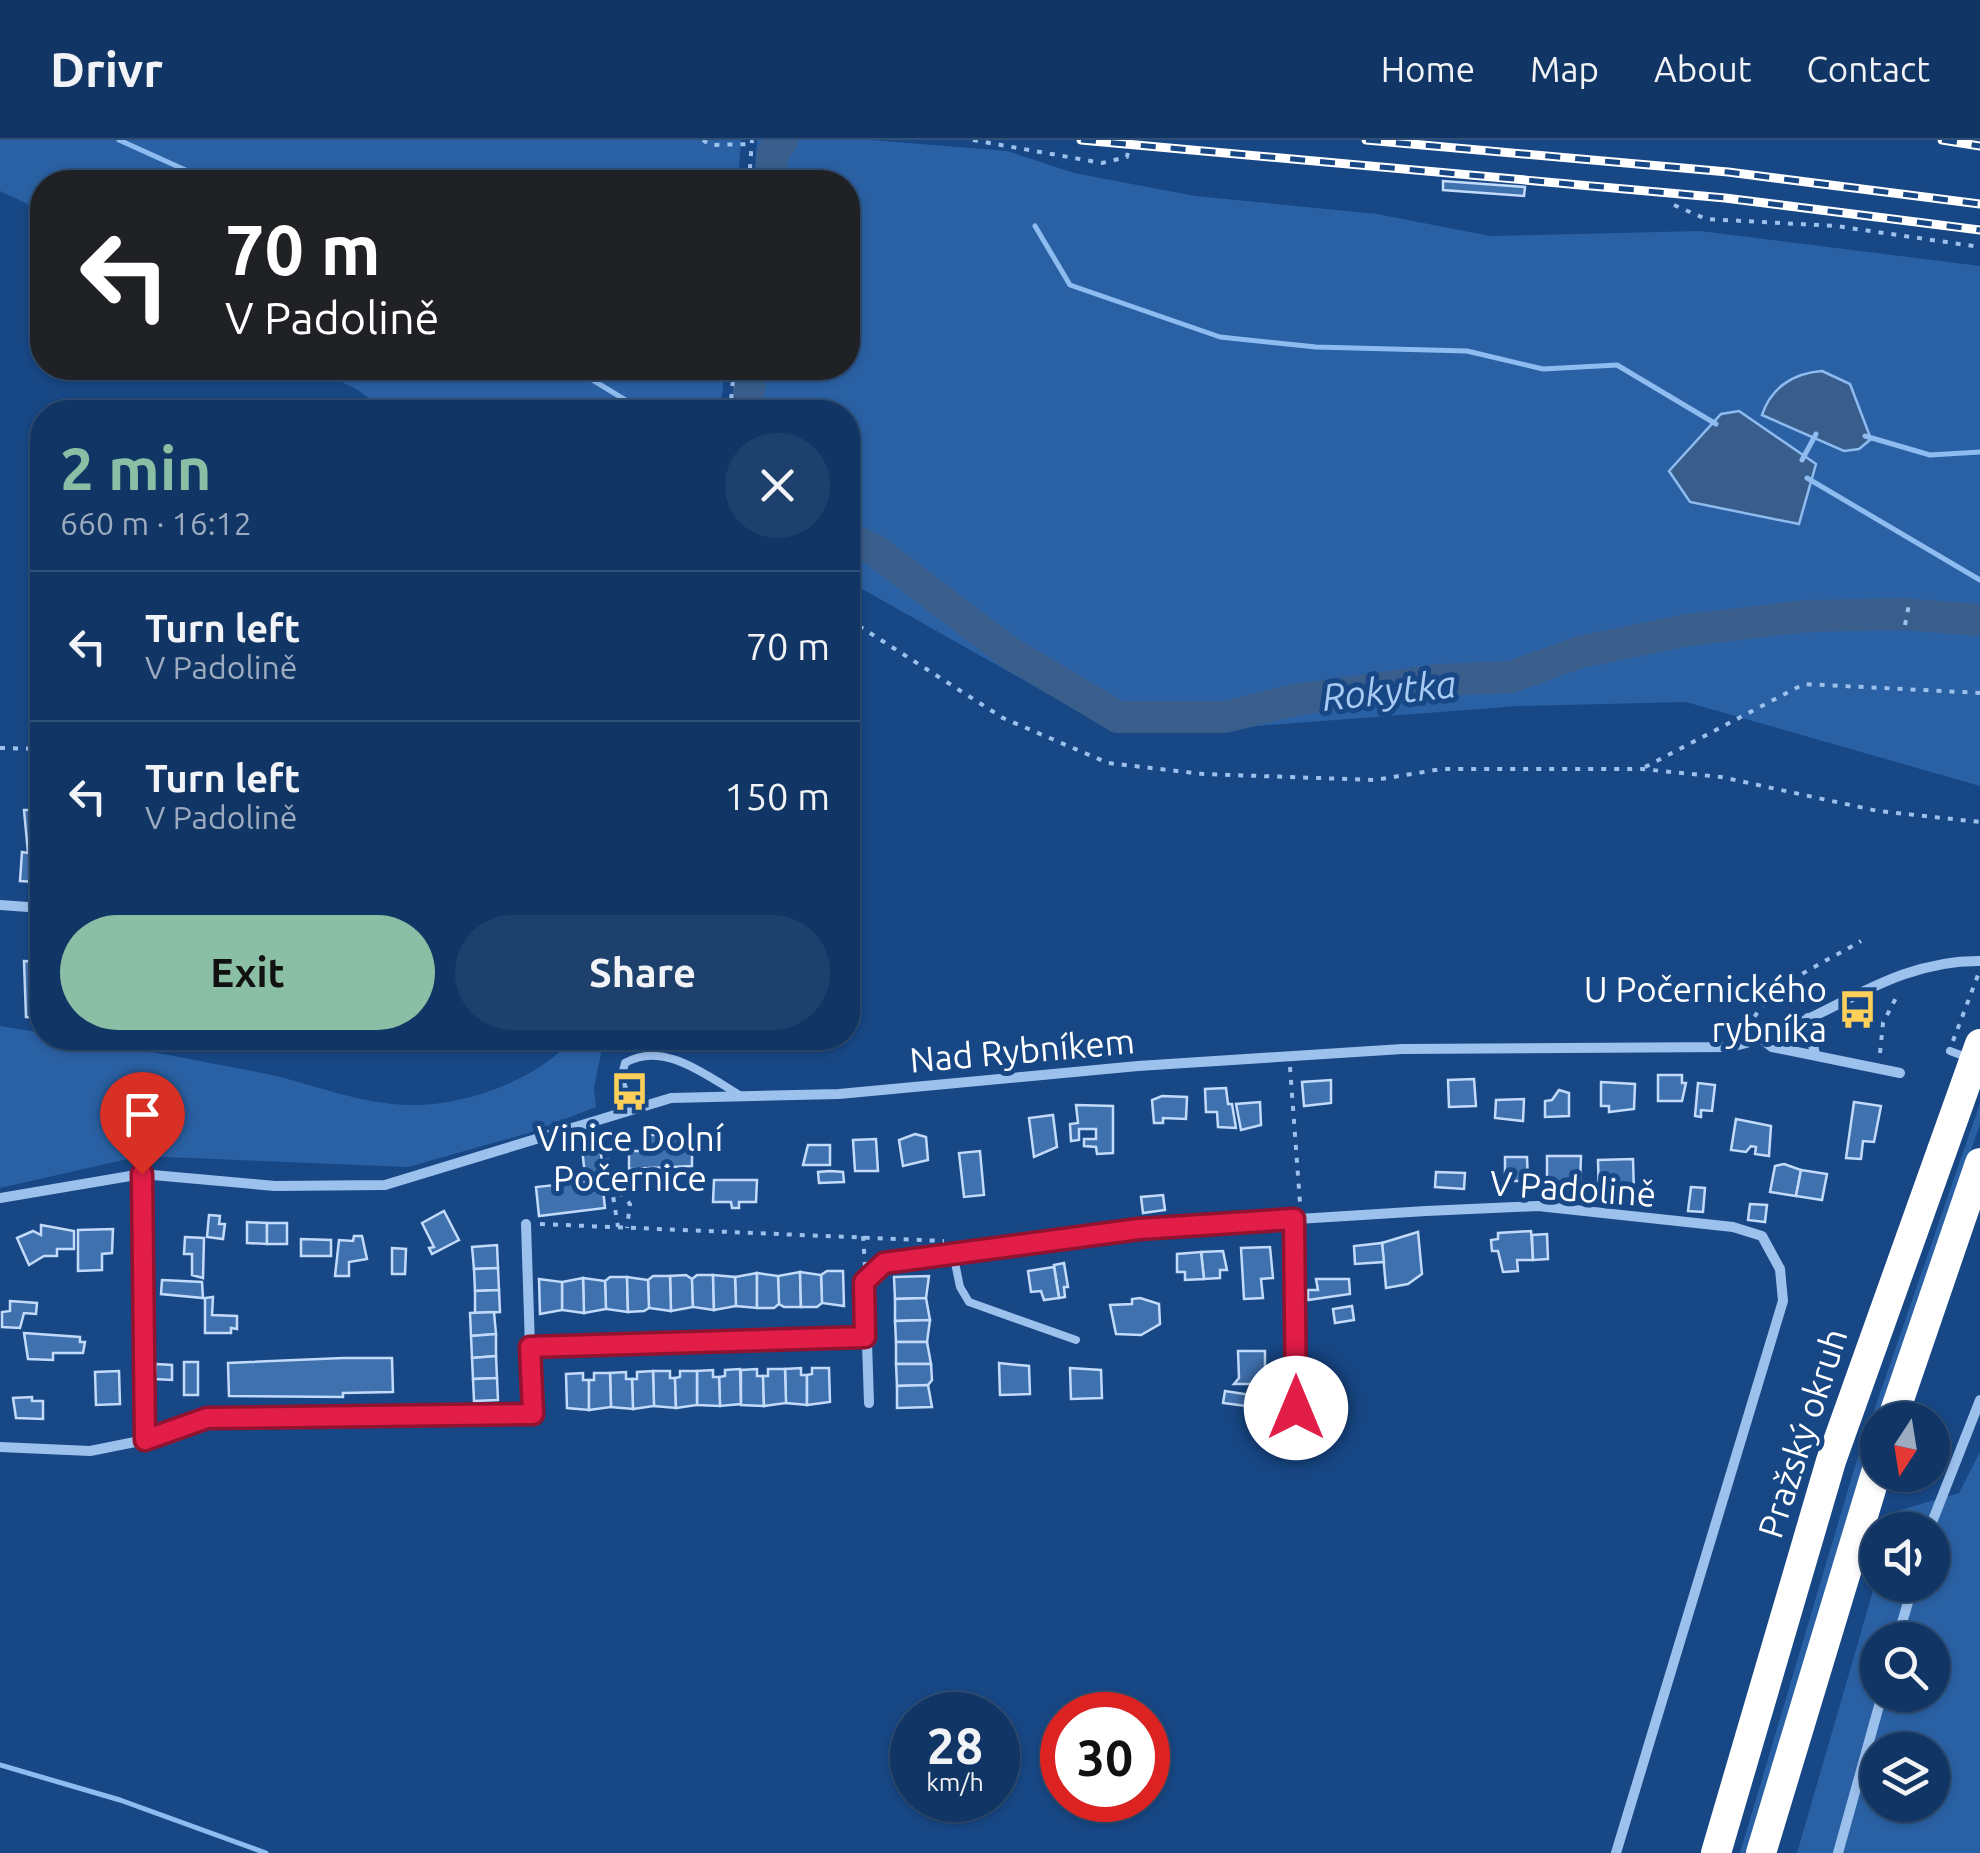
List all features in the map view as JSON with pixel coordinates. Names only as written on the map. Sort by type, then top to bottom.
[{"type":"highway","name":"Pražský okruh","points":[[1716,1853],[1831,1461],[1968,1051]]},
{"type":"highway","points":[[1898,1402],[1980,1163]]},
{"type":"highway","points":[[1762,1853],[1870,1492]]},
{"type":"street","points":[[0,905],[30,907]]},
{"type":"street","name":"Nad Rybníkem","points":[[0,1198],[142,1174],[275,1186],[385,1186],[454,1168],[630,1108],[671,1098],[744,1098],[1289,1058],[1512,1046],[1694,1049],[1763,1040],[1886,978],[1929,966],[1980,962]]},
{"type":"street","points":[[1808,1018],[1814,1055]]},
{"type":"street","name":"Nad Rybníkem","points":[[1763,1040],[1772,1047],[1900,1073]]},
{"type":"street","points":[[142,1174],[145,1440]]},
{"type":"street","name":"V Padolině","points":[[868,1403],[868,1274],[884,1263],[1139,1229],[1538,1206],[1733,1226],[1762,1236],[1772,1250],[1783,1301],[1616,1853]]},
{"type":"street","points":[[1294,1219],[1296,1408]]},
{"type":"street","points":[[0,1447],[90,1451],[145,1440],[207,1418],[533,1414],[526,1224]]},
{"type":"street","points":[[530,1347],[865,1337]]},
{"type":"street","points":[[1936,1512],[1980,1400]]},
{"type":"street","points":[[1838,1853],[1877,1712]]},
{"type":"lane","points":[[630,1108],[621,1079],[625,1063],[638,1055],[660,1056],[685,1064],[744,1098]]},
{"type":"lane","points":[[953,1252],[960,1287],[970,1302],[1076,1340]]},
{"type":"path","points":[[702,140],[710,145],[752,142],[750,170]]},
{"type":"path","points":[[973,140],[1102,164],[1127,158],[1130,140]]},
{"type":"path","points":[[1674,205],[1706,219],[1836,226],[1980,248]]},
{"type":"path","points":[[1905,625],[1909,604]]},
{"type":"path","points":[[860,627],[1003,718],[1108,763],[1203,774],[1375,780],[1442,770],[1642,769],[1721,777],[1878,811],[1980,822]]},
{"type":"path","points":[[1642,769],[1804,684],[1980,693]]},
{"type":"path","points":[[0,748],[30,749]]},
{"type":"path","points":[[1763,1040],[1752,1022],[1758,1010],[1780,990],[1861,941]]},
{"type":"path","points":[[1968,1051],[1978,975]]},
{"type":"path","points":[[1879,1068],[1883,1023],[1893,1000],[1908,986]]},
{"type":"path","points":[[618,1050],[625,1063]]},
{"type":"path","points":[[1289,1058],[1300,1203],[1313,1204]]},
{"type":"path","points":[[1281,1106],[1293,1106]]},
{"type":"path","points":[[600,1118],[618,1228]]},
{"type":"path","points":[[1286,1137],[1295,1136]]},
{"type":"path","points":[[1288,1170],[1298,1170]]},
{"type":"path","points":[[611,1182],[630,1204],[627,1228]]},
{"type":"path","points":[[526,1224],[944,1240],[953,1252]]},
{"type":"path","points":[[862,1258],[864,1236]]},
{"type":"shaded area","points":[[0,140],[741,140],[739,170],[30,170],[30,205],[0,191]]},
{"type":"shaded area","points":[[757,140],[871,140],[1007,151],[1074,173],[1195,196],[1377,214],[1490,236],[1700,231],[1980,266],[1980,786],[1686,702],[1519,706],[1256,726],[1123,728],[1096,721],[860,588],[860,400],[740,400],[740,380],[860,380],[860,170],[755,170]]},
{"type":"shaded area","points":[[1822,371],[1850,384],[1871,439],[1859,449],[1844,451],[1762,415],[1771,397],[1785,384]]},
{"type":"shaded area","points":[[338,380],[724,380],[721,400],[371,400]]},
{"type":"shaded area","points":[[1739,411],[1816,464],[1799,524],[1690,502],[1669,471],[1721,414]]},
{"type":"shaded area","points":[[0,1026],[30,1031],[30,1050],[143,1050],[408,1105],[452,1101],[498,1088],[561,1050],[602,1050],[594,1088],[596,1107],[529,1133],[408,1167],[141,1156],[0,1188]]},
{"type":"shaded area","points":[[1980,1103],[1980,1124],[1884,1402],[1877,1402]]},
{"type":"shaded area","points":[[1860,1451],[1860,1474],[1749,1853],[1740,1853]]},
{"type":"shaded area","points":[[1980,1452],[1980,1853],[1797,1853],[1860,1636],[1860,1712],[1950,1712],[1950,1622],[1864,1622],[1870,1602],[1950,1602],[1950,1512],[1897,1511],[1959,1493]]},
{"type":"building","points":[[1443,181],[1525,187],[1524,196],[1443,190]]},
{"type":"building","points":[[24,810],[30,810],[30,882],[20,881],[22,852],[28,853]]},
{"type":"building","points":[[24,961],[30,961],[30,1017],[26,1017]]},
{"type":"building","points":[[1658,1075],[1682,1075],[1682,1083],[1686,1083],[1682,1101],[1658,1101]]},
{"type":"building","points":[[1474,1079],[1476,1106],[1449,1107],[1448,1080]]},
{"type":"building","points":[[1331,1080],[1331,1103],[1304,1106],[1302,1082]]},
{"type":"building","points":[[1601,1082],[1635,1084],[1634,1109],[1609,1112],[1609,1106],[1601,1106]]},
{"type":"building","points":[[1698,1083],[1715,1085],[1712,1111],[1701,1110],[1701,1117],[1695,1116]]},
{"type":"building","points":[[1226,1088],[1236,1128],[1218,1127],[1217,1112],[1206,1112],[1205,1089]]},
{"type":"building","points":[[1559,1090],[1569,1093],[1569,1116],[1545,1117],[1545,1101],[1552,1100]]},
{"type":"building","points":[[1162,1096],[1187,1097],[1186,1119],[1163,1118],[1163,1123],[1154,1123],[1152,1100]]},
{"type":"building","points":[[1524,1099],[1523,1121],[1495,1118],[1496,1100]]},
{"type":"building","points":[[1260,1102],[1261,1125],[1241,1130],[1236,1104]]},
{"type":"building","points":[[1854,1102],[1881,1106],[1874,1142],[1863,1141],[1861,1159],[1846,1158]]},
{"type":"building","points":[[1076,1105],[1113,1106],[1113,1153],[1097,1154],[1096,1147],[1084,1146],[1084,1139],[1096,1139],[1096,1129],[1079,1129],[1079,1140],[1071,1141],[1070,1124],[1078,1123]]},
{"type":"building","points":[[1053,1115],[1057,1147],[1034,1157],[1029,1118]]},
{"type":"building","points":[[1736,1119],[1771,1126],[1769,1156],[1755,1154],[1756,1147],[1751,1146],[1746,1152],[1731,1150]]},
{"type":"building","points":[[692,1134],[692,1166],[629,1169],[629,1151],[648,1151],[648,1135]]},
{"type":"building","points":[[915,1134],[926,1137],[928,1160],[903,1166],[899,1140]]},
{"type":"building","points":[[599,1137],[603,1172],[585,1175],[581,1140]]},
{"type":"building","points":[[876,1139],[878,1171],[855,1171],[853,1140]]},
{"type":"building","points":[[808,1145],[830,1145],[830,1165],[803,1165]]},
{"type":"building","points":[[980,1151],[984,1195],[964,1197],[959,1153]]},
{"type":"building","points":[[1547,1156],[1581,1156],[1580,1184],[1568,1184],[1568,1190],[1547,1189]]},
{"type":"building","points":[[1505,1157],[1527,1157],[1528,1181],[1513,1181],[1513,1174],[1505,1174]]},
{"type":"building","points":[[1633,1159],[1634,1194],[1599,1196],[1598,1160]]},
{"type":"building","points":[[1784,1164],[1801,1170],[1796,1196],[1770,1192],[1775,1166]]},
{"type":"building","points":[[1801,1170],[1827,1174],[1822,1200],[1796,1196]]},
{"type":"building","points":[[818,1172],[843,1172],[844,1182],[819,1183]]},
{"type":"building","points":[[1436,1172],[1465,1173],[1464,1189],[1435,1187]]},
{"type":"building","points":[[602,1180],[605,1208],[539,1216],[536,1187]]},
{"type":"building","points":[[714,1180],[757,1180],[756,1202],[739,1202],[739,1208],[732,1208],[731,1202],[713,1202]]},
{"type":"building","points":[[1691,1187],[1705,1188],[1703,1212],[1688,1211]]},
{"type":"building","points":[[1163,1195],[1165,1210],[1143,1213],[1141,1197]]},
{"type":"building","points":[[1750,1204],[1767,1205],[1765,1222],[1748,1220]]},
{"type":"building","points":[[444,1211],[459,1240],[432,1254],[429,1248],[434,1247],[422,1223]]},
{"type":"building","points":[[209,1215],[220,1216],[219,1224],[225,1224],[223,1239],[207,1237]]},
{"type":"building","points":[[247,1222],[267,1223],[267,1244],[247,1243]]},
{"type":"building","points":[[267,1223],[287,1223],[287,1244],[267,1244]]},
{"type":"building","points":[[41,1225],[74,1231],[74,1249],[57,1249],[57,1256],[44,1256],[29,1265],[17,1238],[33,1231],[41,1235]]},
{"type":"building","points":[[113,1229],[112,1253],[102,1254],[102,1270],[78,1271],[78,1230]]},
{"type":"building","points":[[1531,1231],[1533,1260],[1517,1260],[1518,1271],[1503,1272],[1491,1240],[1498,1239],[1498,1233]]},
{"type":"building","points":[[1418,1232],[1422,1274],[1408,1284],[1386,1288],[1382,1243]]},
{"type":"building","points":[[1547,1234],[1548,1259],[1533,1260],[1532,1235]]},
{"type":"building","points":[[354,1236],[362,1236],[367,1259],[349,1262],[349,1276],[335,1276],[339,1240],[353,1241]]},
{"type":"building","points":[[185,1237],[204,1238],[203,1278],[192,1275],[192,1254],[184,1254]]},
{"type":"building","points":[[301,1239],[331,1240],[331,1256],[301,1256]]},
{"type":"building","points":[[1382,1243],[1384,1262],[1355,1264],[1354,1246]]},
{"type":"building","points":[[497,1245],[498,1268],[474,1269],[472,1247]]},
{"type":"building","points":[[1270,1247],[1273,1278],[1261,1279],[1263,1298],[1244,1299],[1241,1248]]},
{"type":"building","points":[[392,1248],[406,1249],[405,1274],[392,1274]]},
{"type":"building","points":[[1223,1251],[1227,1270],[1220,1270],[1220,1278],[1204,1279],[1201,1252]]},
{"type":"building","points":[[1201,1252],[1204,1279],[1185,1280],[1185,1272],[1177,1272],[1177,1254]]},
{"type":"building","points":[[1064,1263],[1068,1287],[1064,1287],[1065,1297],[1059,1298],[1054,1265]]},
{"type":"building","points":[[1054,1267],[1059,1298],[1044,1300],[1041,1291],[1031,1292],[1028,1271]]},
{"type":"building","points":[[498,1268],[499,1290],[475,1291],[474,1269]]},
{"type":"building","points":[[843,1271],[844,1306],[822,1303],[821,1275]]},
{"type":"building","points":[[800,1272],[801,1307],[784,1307],[779,1304],[778,1276]]},
{"type":"building","points":[[800,1272],[821,1275],[822,1303],[817,1307],[801,1307]]},
{"type":"building","points":[[757,1273],[757,1308],[736,1306],[735,1277]]},
{"type":"building","points":[[757,1273],[778,1276],[779,1304],[774,1308],[757,1308]]},
{"type":"building","points":[[686,1275],[692,1279],[693,1307],[671,1311],[670,1276]]},
{"type":"building","points":[[713,1275],[714,1310],[693,1307],[692,1279]]},
{"type":"building","points":[[713,1275],[735,1277],[736,1306],[714,1310]]},
{"type":"building","points":[[653,1276],[670,1276],[671,1311],[649,1308],[648,1280]]},
{"type":"building","points":[[929,1276],[926,1298],[895,1299],[894,1277]]},
{"type":"building","points":[[610,1277],[627,1277],[628,1312],[606,1309],[605,1281]]},
{"type":"building","points":[[627,1277],[648,1280],[649,1308],[644,1311],[628,1312]]},
{"type":"building","points":[[583,1278],[605,1281],[606,1309],[584,1313]]},
{"type":"building","points":[[583,1278],[584,1313],[562,1310],[562,1282]]},
{"type":"building","points":[[539,1279],[562,1282],[562,1310],[540,1314]]},
{"type":"building","points":[[1316,1279],[1349,1279],[1350,1294],[1308,1300],[1308,1290],[1318,1290]]},
{"type":"building","points":[[162,1280],[202,1282],[203,1298],[161,1294]]},
{"type":"building","points":[[499,1290],[500,1312],[475,1313],[475,1291]]},
{"type":"building","points":[[213,1297],[212,1315],[237,1316],[237,1329],[231,1328],[231,1333],[205,1333],[205,1298]]},
{"type":"building","points":[[926,1298],[930,1320],[895,1321],[895,1299]]},
{"type":"building","points":[[1132,1299],[1159,1304],[1160,1324],[1141,1335],[1116,1334],[1110,1305],[1132,1304]]},
{"type":"building","points":[[10,1301],[37,1303],[36,1314],[24,1313],[20,1328],[2,1327],[2,1312],[10,1311]]},
{"type":"building","points":[[1352,1306],[1354,1320],[1335,1323],[1333,1309]]},
{"type":"building","points":[[494,1312],[496,1334],[471,1336],[470,1313]]},
{"type":"building","points":[[930,1320],[927,1342],[896,1342],[895,1321]]},
{"type":"building","points":[[24,1333],[80,1337],[80,1342],[85,1342],[83,1353],[53,1353],[53,1360],[28,1359]]},
{"type":"building","points":[[496,1334],[496,1356],[472,1358],[471,1336]]},
{"type":"building","points":[[896,1342],[927,1342],[931,1364],[896,1364]]},
{"type":"building","points":[[1238,1351],[1265,1351],[1265,1378],[1256,1378],[1256,1384],[1234,1384],[1239,1378]]},
{"type":"building","points":[[496,1356],[497,1378],[473,1379],[472,1358]]},
{"type":"building","points":[[392,1358],[393,1392],[343,1393],[343,1397],[229,1396],[228,1363]]},
{"type":"building","points":[[184,1362],[198,1362],[198,1395],[184,1395]]},
{"type":"building","points":[[999,1363],[1029,1366],[1030,1394],[1000,1395]]},
{"type":"building","points":[[156,1364],[172,1365],[172,1380],[155,1379]]},
{"type":"building","points":[[896,1364],[931,1364],[932,1380],[928,1385],[897,1386]]},
{"type":"building","points":[[801,1368],[801,1375],[807,1375],[807,1405],[786,1403],[785,1369]]},
{"type":"building","points":[[812,1368],[829,1368],[830,1402],[807,1405],[807,1375],[812,1374]]},
{"type":"building","points":[[1070,1368],[1101,1370],[1102,1398],[1071,1399]]},
{"type":"building","points":[[740,1369],[741,1404],[720,1406],[719,1377],[725,1376],[725,1370]]},
{"type":"building","points":[[757,1369],[757,1376],[763,1376],[764,1406],[741,1405],[741,1370]]},
{"type":"building","points":[[768,1369],[785,1369],[786,1403],[764,1406],[763,1376],[768,1376]]},
{"type":"building","points":[[713,1370],[713,1377],[719,1377],[720,1406],[697,1405],[697,1371]]},
{"type":"building","points":[[119,1371],[120,1404],[96,1405],[95,1372]]},
{"type":"building","points":[[653,1371],[670,1371],[670,1378],[675,1378],[676,1408],[654,1406]]},
{"type":"building","points":[[653,1371],[654,1406],[633,1409],[632,1379],[637,1379],[637,1372]]},
{"type":"building","points":[[680,1371],[697,1371],[697,1405],[676,1408],[675,1378],[680,1377]]},
{"type":"building","points":[[626,1372],[626,1379],[632,1379],[633,1409],[611,1407],[610,1373]]},
{"type":"building","points":[[583,1373],[583,1380],[589,1380],[589,1410],[567,1408],[566,1374]]},
{"type":"building","points":[[594,1373],[610,1373],[611,1407],[589,1410],[589,1380],[594,1380]]},
{"type":"building","points":[[497,1378],[498,1400],[474,1401],[473,1379]]},
{"type":"building","points":[[928,1385],[932,1407],[897,1408],[897,1386]]},
{"type":"building","points":[[1225,1391],[1264,1397],[1262,1408],[1223,1403]]},
{"type":"building","points":[[32,1397],[32,1401],[43,1401],[43,1419],[16,1418],[13,1398]]},
{"type":"waterway","points":[[119,140],[185,170]]},
{"type":"waterway","name":"Rokytka","points":[[771,170],[773,153],[782,140]]},
{"type":"waterway","points":[[1035,226],[1070,285],[1220,337],[1316,347],[1467,351],[1543,369],[1617,365],[1716,424]]},
{"type":"waterway","points":[[593,380],[625,400]]},
{"type":"waterway","name":"Rokytka","points":[[748,400],[750,380]]},
{"type":"waterway","points":[[1802,460],[1816,434]]},
{"type":"waterway","points":[[1865,436],[1930,455],[1980,452]]},
{"type":"waterway","points":[[1807,478],[1980,580]]},
{"type":"waterway","name":"Rokytka","points":[[860,543],[876,551],[1007,651],[1118,717],[1225,717],[1295,700],[1439,680],[1511,677],[1580,652],[1688,630],[1807,616],[1903,614],[1980,620]]},
{"type":"waterway","points":[[0,1765],[120,1800],[266,1853]]},
{"type":"railway","points":[[1081,140],[1725,198],[1980,230]]},
{"type":"railway","points":[[1366,140],[1728,172],[1980,204]]},
{"type":"railway","points":[[1942,140],[1980,146]]},
{"type":"place","name":"U Počernického rybníka","points":[[1857,1009]]},
{"type":"place","name":"Vinice Dolní Počernice","points":[[630,1091]]},
{"type":"route","points":[[142,1174],[145,1440],[207,1418],[533,1414],[530,1347],[865,1337],[864,1282],[868,1274],[884,1263],[1139,1229],[1294,1219],[1296,1408]]}]
